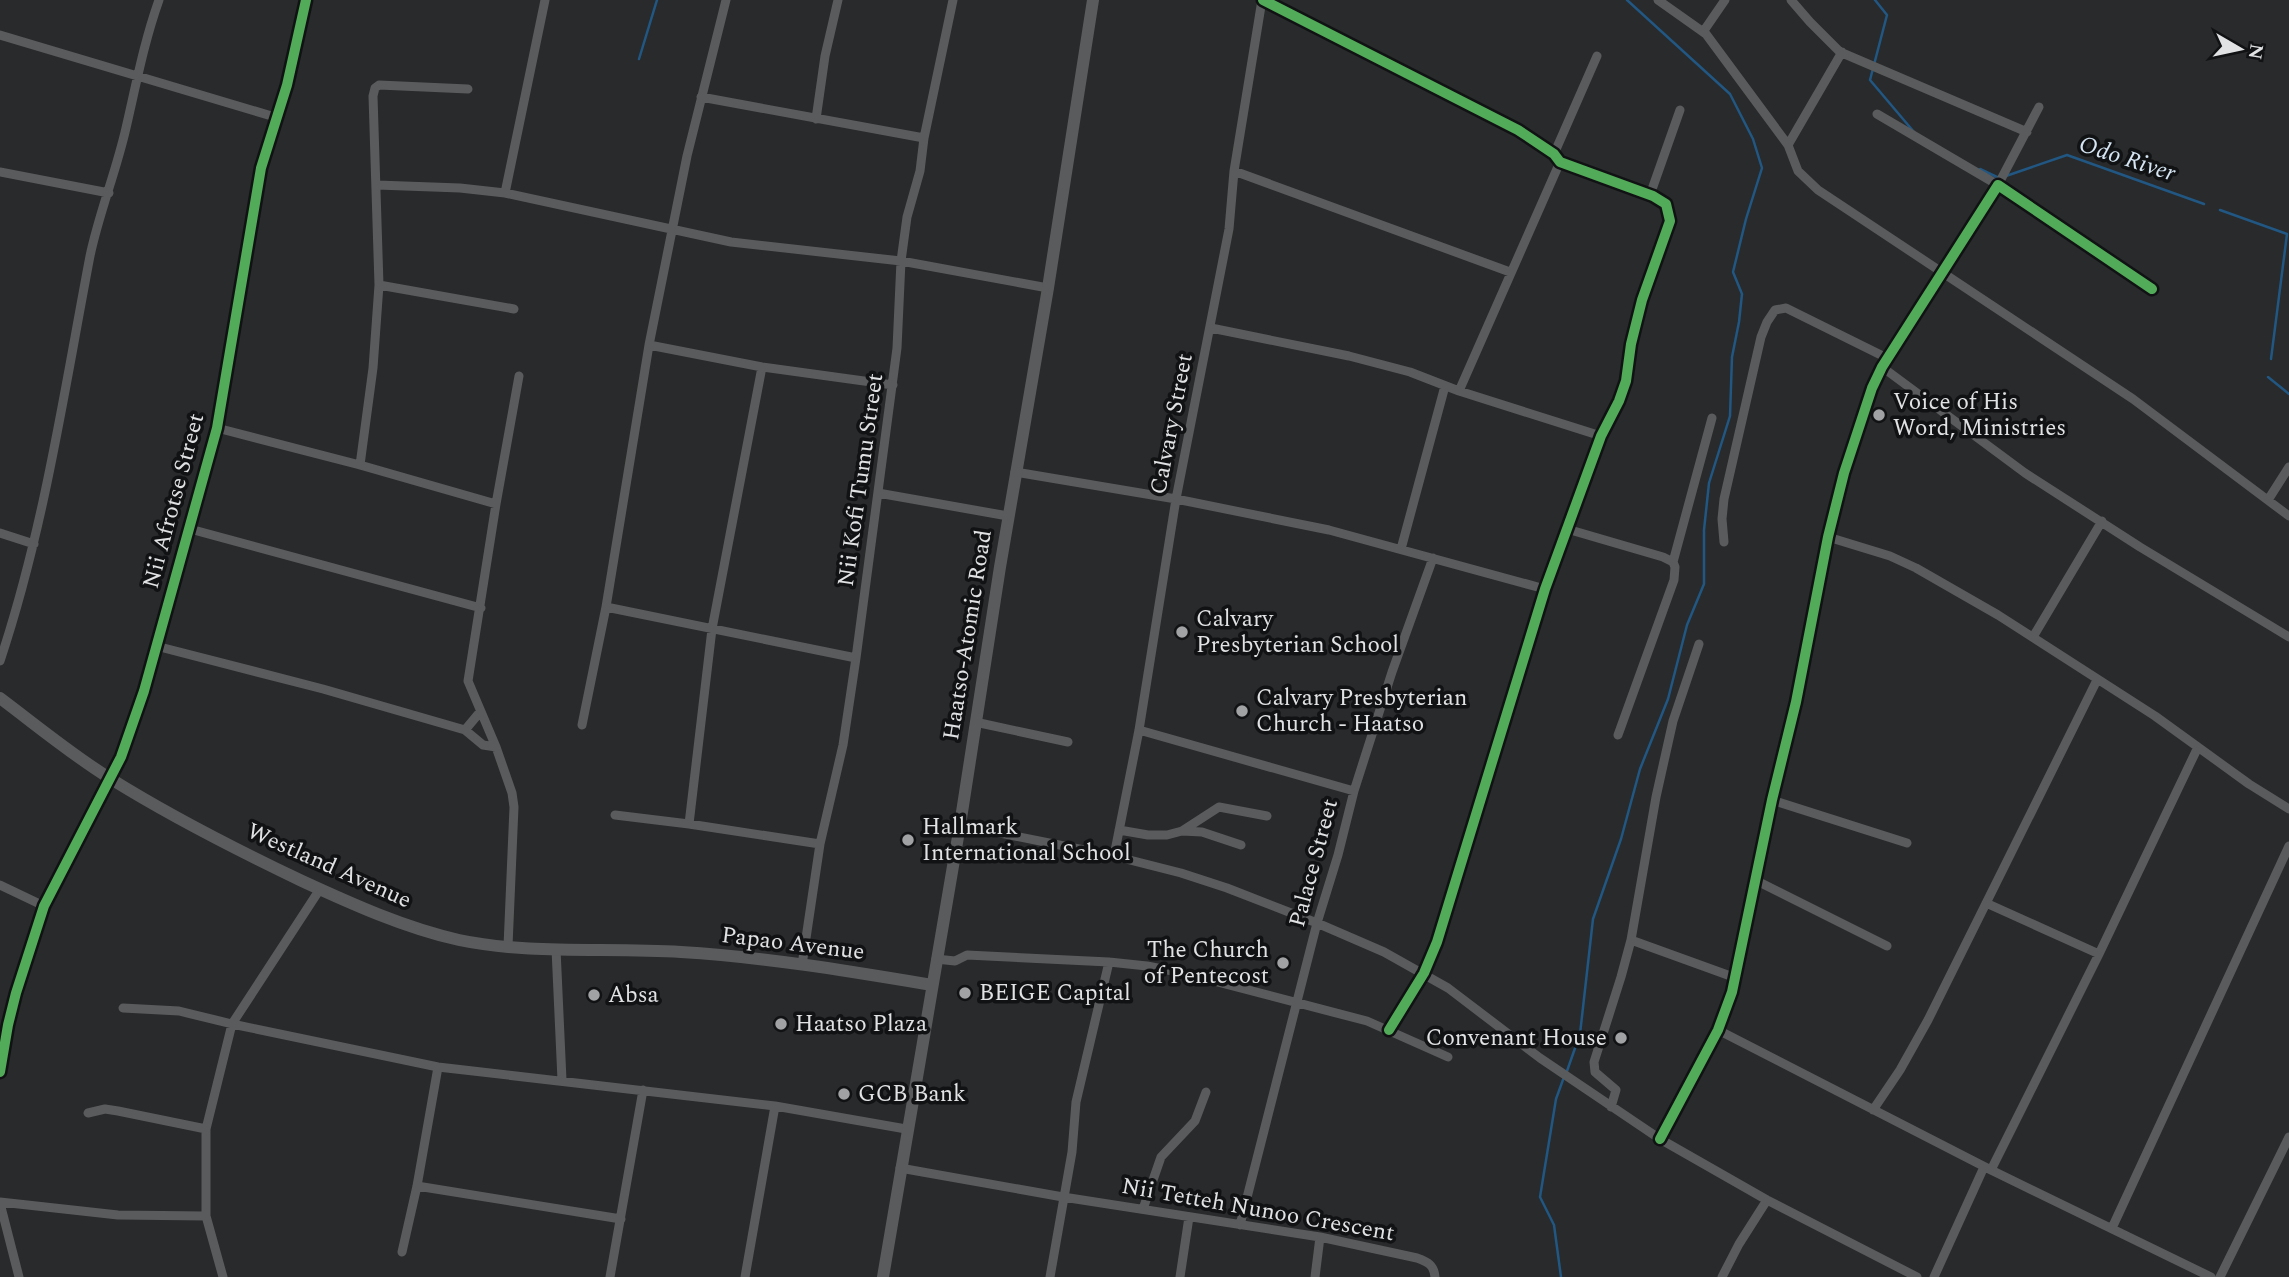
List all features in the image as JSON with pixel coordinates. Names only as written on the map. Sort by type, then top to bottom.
[{"type":"main road","name":"Haatso-Atomic Road","points":[[883,1277],[906,1129],[960,825],[1093,0]]},
{"type":"main road","name":"Westland Avenue","points":[[0,698],[110,779],[240,851],[366,909],[430,932],[469,942],[556,949],[681,952]]},
{"type":"main road","name":"Papao Avenue","points":[[681,952],[802,965],[932,985]]},
{"type":"street","points":[[0,661],[34,544],[66,395],[91,254],[126,128],[136,77],[159,0]]},
{"type":"street","name":"Nii Afrotse Street","points":[[0,1072],[16,993],[44,906],[110,779],[128,738],[190,529],[217,428],[261,168],[287,85],[306,0]]},
{"type":"street","points":[[505,193],[545,0]]},
{"type":"street","points":[[582,725],[606,607],[649,345],[687,156],[726,0]]},
{"type":"street","points":[[816,119],[825,56],[838,0]]},
{"type":"street","name":"Nii Kofi Tumu Street","points":[[802,965],[820,844],[843,746],[856,658],[893,385],[906,217],[920,171],[924,138],[953,0]]},
{"type":"street","points":[[1263,0],[1518,130],[1557,158],[1650,195],[1665,204],[1670,221],[1642,300],[1631,344],[1626,381],[1601,436],[1545,589],[1446,916],[1424,974],[1389,1030]]},
{"type":"street","name":"Calvary Street","points":[[1114,856],[1139,730],[1176,499],[1229,229],[1234,171],[1263,0]]},
{"type":"street","points":[[1658,0],[1703,32],[1788,145],[1798,171],[1818,190],[2133,399],[2289,516]]},
{"type":"street","points":[[1703,32],[1725,0]]},
{"type":"street","points":[[1791,0],[1842,52],[2027,132]]},
{"type":"street","points":[[0,35],[275,117]]},
{"type":"street","points":[[1788,145],[1842,52]]},
{"type":"street","points":[[1459,391],[1597,56]]},
{"type":"street","points":[[360,465],[373,368],[379,285],[373,96],[375,88],[379,85],[468,89]]},
{"type":"street","points":[[701,97],[924,138]]},
{"type":"street","points":[[1660,1139],[1728,1008],[1772,800],[1796,702],[1828,537],[1844,473],[1872,388],[1884,362],[1998,185],[2039,107]]},
{"type":"street","points":[[1650,195],[1680,110]]},
{"type":"street","points":[[1877,114],[1998,185],[2152,289]]},
{"type":"street","points":[[1234,171],[1510,272]]},
{"type":"street","points":[[0,172],[109,193]]},
{"type":"street","points":[[377,185],[460,188],[505,193],[731,242],[901,261],[1048,288]]},
{"type":"street","points":[[379,285],[514,309]]},
{"type":"street","points":[[1724,542],[1722,519],[1727,486],[1761,337],[1775,310],[1786,309],[1884,362],[2025,473],[2150,554],[2289,637]]},
{"type":"street","points":[[1211,328],[1349,356],[1410,372],[1459,391],[1601,436]]},
{"type":"street","points":[[649,345],[762,367],[893,385]]},
{"type":"street","points":[[689,824],[712,629],[762,367]]},
{"type":"street","points":[[508,946],[514,807],[512,793],[468,681],[519,376]]},
{"type":"street","points":[[1401,549],[1445,386]]},
{"type":"street","points":[[1618,735],[1674,580],[1673,562],[1713,418]]},
{"type":"street","points":[[217,428],[496,504]]},
{"type":"street","points":[[2268,500],[2289,467]]},
{"type":"street","points":[[1016,472],[1176,499],[1329,530],[1545,589]]},
{"type":"street","points":[[878,493],[1008,516]]},
{"type":"street","points":[[2034,637],[2102,521]]},
{"type":"street","points":[[190,529],[481,608]]},
{"type":"street","points":[[1567,529],[1673,562]]},
{"type":"street","points":[[0,533],[34,544]]},
{"type":"street","points":[[1828,537],[1890,556],[1916,568],[2034,637],[2155,716],[2249,784],[2289,809]]},
{"type":"street","name":"Palace Street","points":[[1240,1225],[1317,923],[1354,791],[1392,672],[1433,558]]},
{"type":"street","points":[[606,607],[856,658]]},
{"type":"street","points":[[1611,1107],[1616,1090],[1595,1072],[1594,1062],[1631,940],[1670,734],[1699,644]]},
{"type":"street","points":[[156,646],[323,689],[465,730],[483,744],[496,747]]},
{"type":"street","points":[[1873,1110],[1900,1070],[1928,1020],[2097,680]]},
{"type":"street","points":[[465,730],[480,712]]},
{"type":"street","points":[[975,722],[1068,742]]},
{"type":"street","points":[[1139,730],[1354,791]]},
{"type":"street","points":[[1934,1277],[1987,1168],[2099,954],[2199,747]]},
{"type":"street","points":[[1772,800],[1907,842]]},
{"type":"street","points":[[1182,831],[1219,807],[1266,816]]},
{"type":"street","points":[[615,816],[820,844]]},
{"type":"street","points":[[960,825],[1114,856],[1227,888],[1384,952],[1448,988],[1540,1058],[1660,1139],[1767,1200],[1917,1277]]},
{"type":"street","points":[[1119,830],[1148,835],[1167,835],[1182,831],[1202,832],[1241,845]]},
{"type":"street","points":[[2112,1228],[2289,846]]},
{"type":"street","points":[[1755,880],[1887,946]]},
{"type":"street","points":[[0,885],[44,906]]},
{"type":"street","points":[[223,1277],[206,1216],[205,1129],[232,1024],[320,890]]},
{"type":"street","points":[[1986,903],[2099,954]]},
{"type":"street","points":[[1631,940],[1736,978]]},
{"type":"street","points":[[556,949],[562,1080]]},
{"type":"street","points":[[936,959],[955,961],[967,955],[1147,966],[1367,1021],[1448,1057]]},
{"type":"street","points":[[1050,1277],[1072,1152],[1076,1102],[1109,962]]},
{"type":"street","points":[[123,1008],[179,1011],[438,1067],[775,1106],[906,1129]]},
{"type":"street","points":[[1718,1030],[1987,1168],[2211,1277]]},
{"type":"street","points":[[402,1252],[417,1186],[438,1067]]},
{"type":"street","points":[[610,1277],[643,1090]]},
{"type":"street","points":[[1143,1209],[1161,1157],[1195,1122],[1206,1092]]},
{"type":"street","points":[[745,1277],[775,1106]]},
{"type":"street","points":[[88,1113],[105,1109],[205,1129]]},
{"type":"street","points":[[2220,1277],[2289,1137]]},
{"type":"street","name":"Nii Tetteh Nunoo Crescent","points":[[900,1168],[1063,1197],[1320,1237],[1417,1258],[1433,1267],[1435,1277]]},
{"type":"street","points":[[417,1186],[621,1219]]},
{"type":"street","points":[[1722,1277],[1767,1200]]},
{"type":"street","points":[[19,1277],[0,1203],[118,1215],[206,1216]]},
{"type":"street","points":[[1180,1277],[1189,1217]]},
{"type":"street","points":[[1314,1277],[1320,1237]]},
{"type":"waterway","points":[[639,59],[657,0]]},
{"type":"waterway","points":[[1567,1071],[1580,1034],[1593,919],[1621,839],[1640,769],[1668,699],[1687,625],[1704,584],[1704,530],[1709,483],[1730,416],[1732,357],[1742,294],[1733,272],[1762,168],[1753,139],[1730,94],[1627,0]]},
{"type":"waterway","name":"Odo River","points":[[1875,0],[1887,15],[1870,80],[1914,132]]},
{"type":"waterway","name":"Odo River","points":[[2006,176],[2067,155],[2204,204]]},
{"type":"waterway","name":"Odo River","points":[[1980,169],[1999,178]]},
{"type":"waterway","points":[[2220,210],[2287,234],[2271,359]]},
{"type":"waterway","points":[[2268,377],[2289,394]]},
{"type":"waterway","points":[[1561,1277],[1554,1225],[1540,1197],[1556,1099],[1564,1077]]},
{"type":"cycle path","points":[[0,1072],[16,993],[44,906],[121,757],[144,691],[217,428],[261,168],[287,85],[306,0]]},
{"type":"cycle path","points":[[1263,0],[1518,130],[1554,154],[1560,162],[1653,196],[1666,204],[1670,221],[1642,300],[1631,344],[1626,381],[1601,436],[1545,589],[1437,942],[1424,973],[1389,1030]]},
{"type":"cycle path","points":[[1660,1139],[1718,1030],[1732,992],[1772,800],[1796,702],[1828,537],[1844,473],[1872,388],[1882,367],[1998,185],[2152,289]]},
{"type":"place","name":"Voice of His Word, Ministries","points":[[1879,415]]},
{"type":"place","name":"Calvary Presbyterian School","points":[[1182,632]]},
{"type":"place","name":"Calvary Presbyterian Church - Haatso","points":[[1242,711]]},
{"type":"place","name":"Hallmark International School","points":[[908,840]]},
{"type":"place","name":"The Church of Pentecost","points":[[1283,963]]},
{"type":"place","name":"BEIGE Capital","points":[[965,993]]},
{"type":"place","name":"Absa","points":[[594,995]]},
{"type":"place","name":"Haatso Plaza","points":[[781,1024]]},
{"type":"place","name":"Convenant House","points":[[1621,1038]]},
{"type":"place","name":"GCB Bank","points":[[844,1094]]}]
